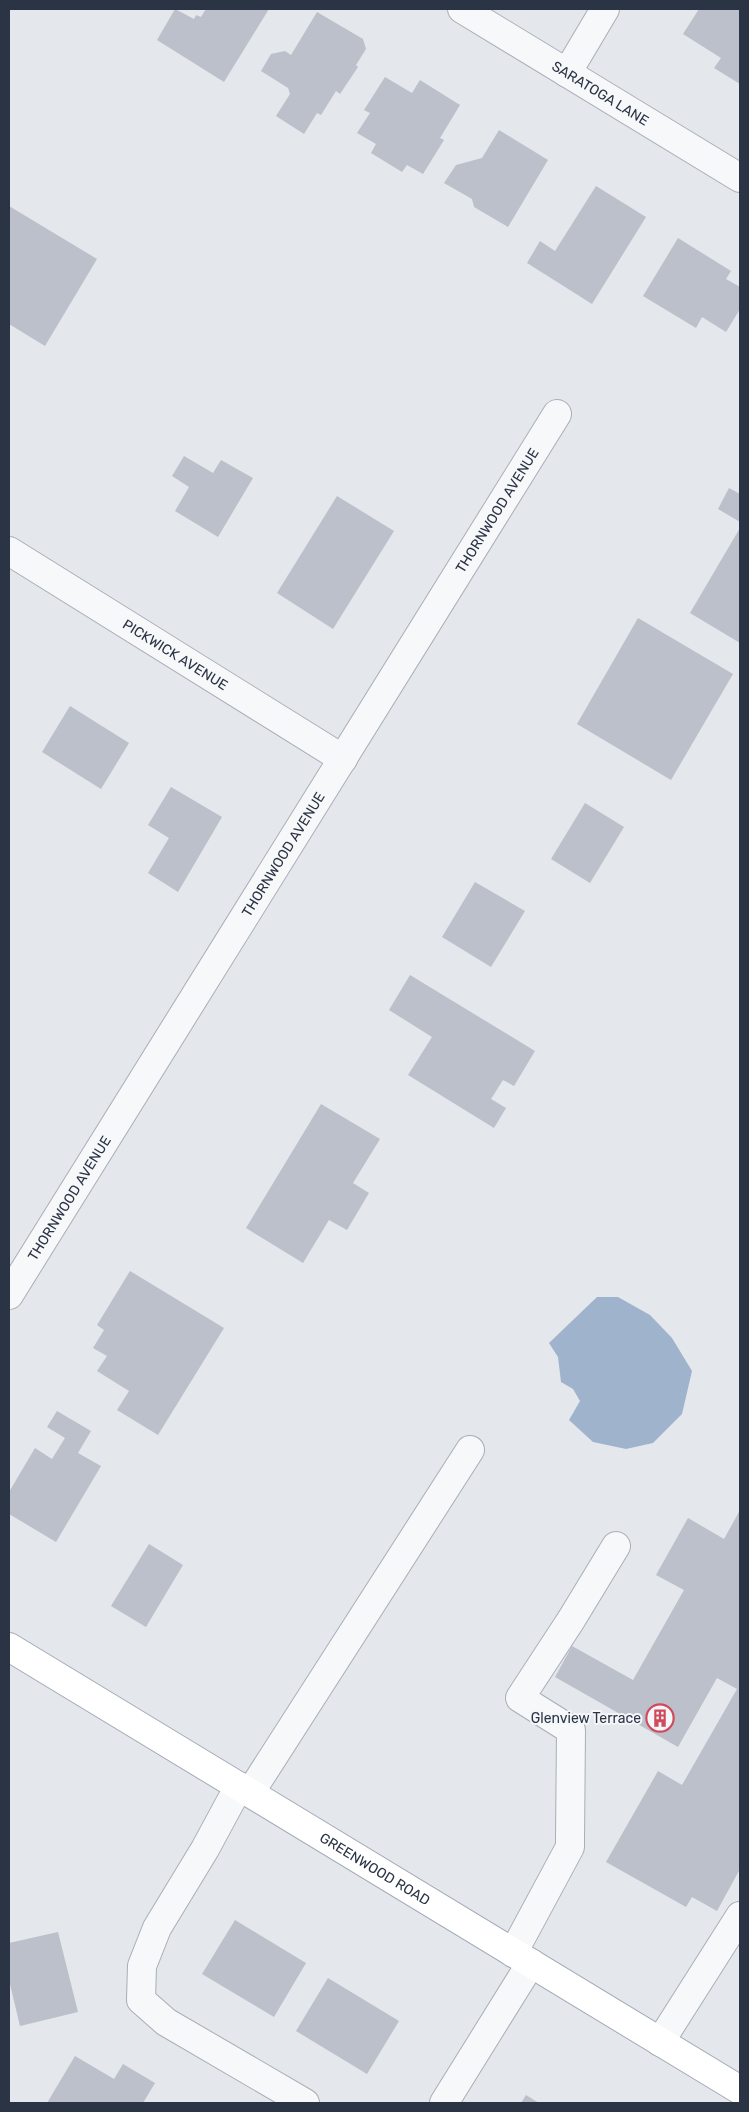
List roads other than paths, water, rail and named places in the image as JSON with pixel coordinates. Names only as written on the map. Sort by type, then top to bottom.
[{"type":"main road","name":"GREENWOOD ROAD","points":[[9,1647],[740,2090]]},
{"type":"street","name":"SARATOGA LANE","points":[[462,9],[740,178]]},
{"type":"street","points":[[567,73],[605,9]]},
{"type":"street","name":"THORNWOOD AVENUE","points":[[9,1295],[557,414]]},
{"type":"street","name":"PICKWICK AVENUE","points":[[9,551],[343,759]]},
{"type":"street","points":[[305,2103],[166,2022],[141,2000],[142,1966],[157,1928],[205,1849],[244,1789],[321,1682],[470,1450]]},
{"type":"street","points":[[444,2103],[522,1958],[570,1847],[571,1730],[520,1698],[616,1546]]},
{"type":"street","points":[[660,2042],[740,1916]]},
{"type":"water","points":[[597,1297],[618,1297],[650,1315],[672,1338],[692,1371],[682,1414],[653,1443],[626,1449],[593,1442],[569,1420],[580,1401],[573,1389],[561,1382],[558,1357],[549,1343]]},
{"type":"place","name":"Glenview Terrace","points":[[660,1718]]}]
